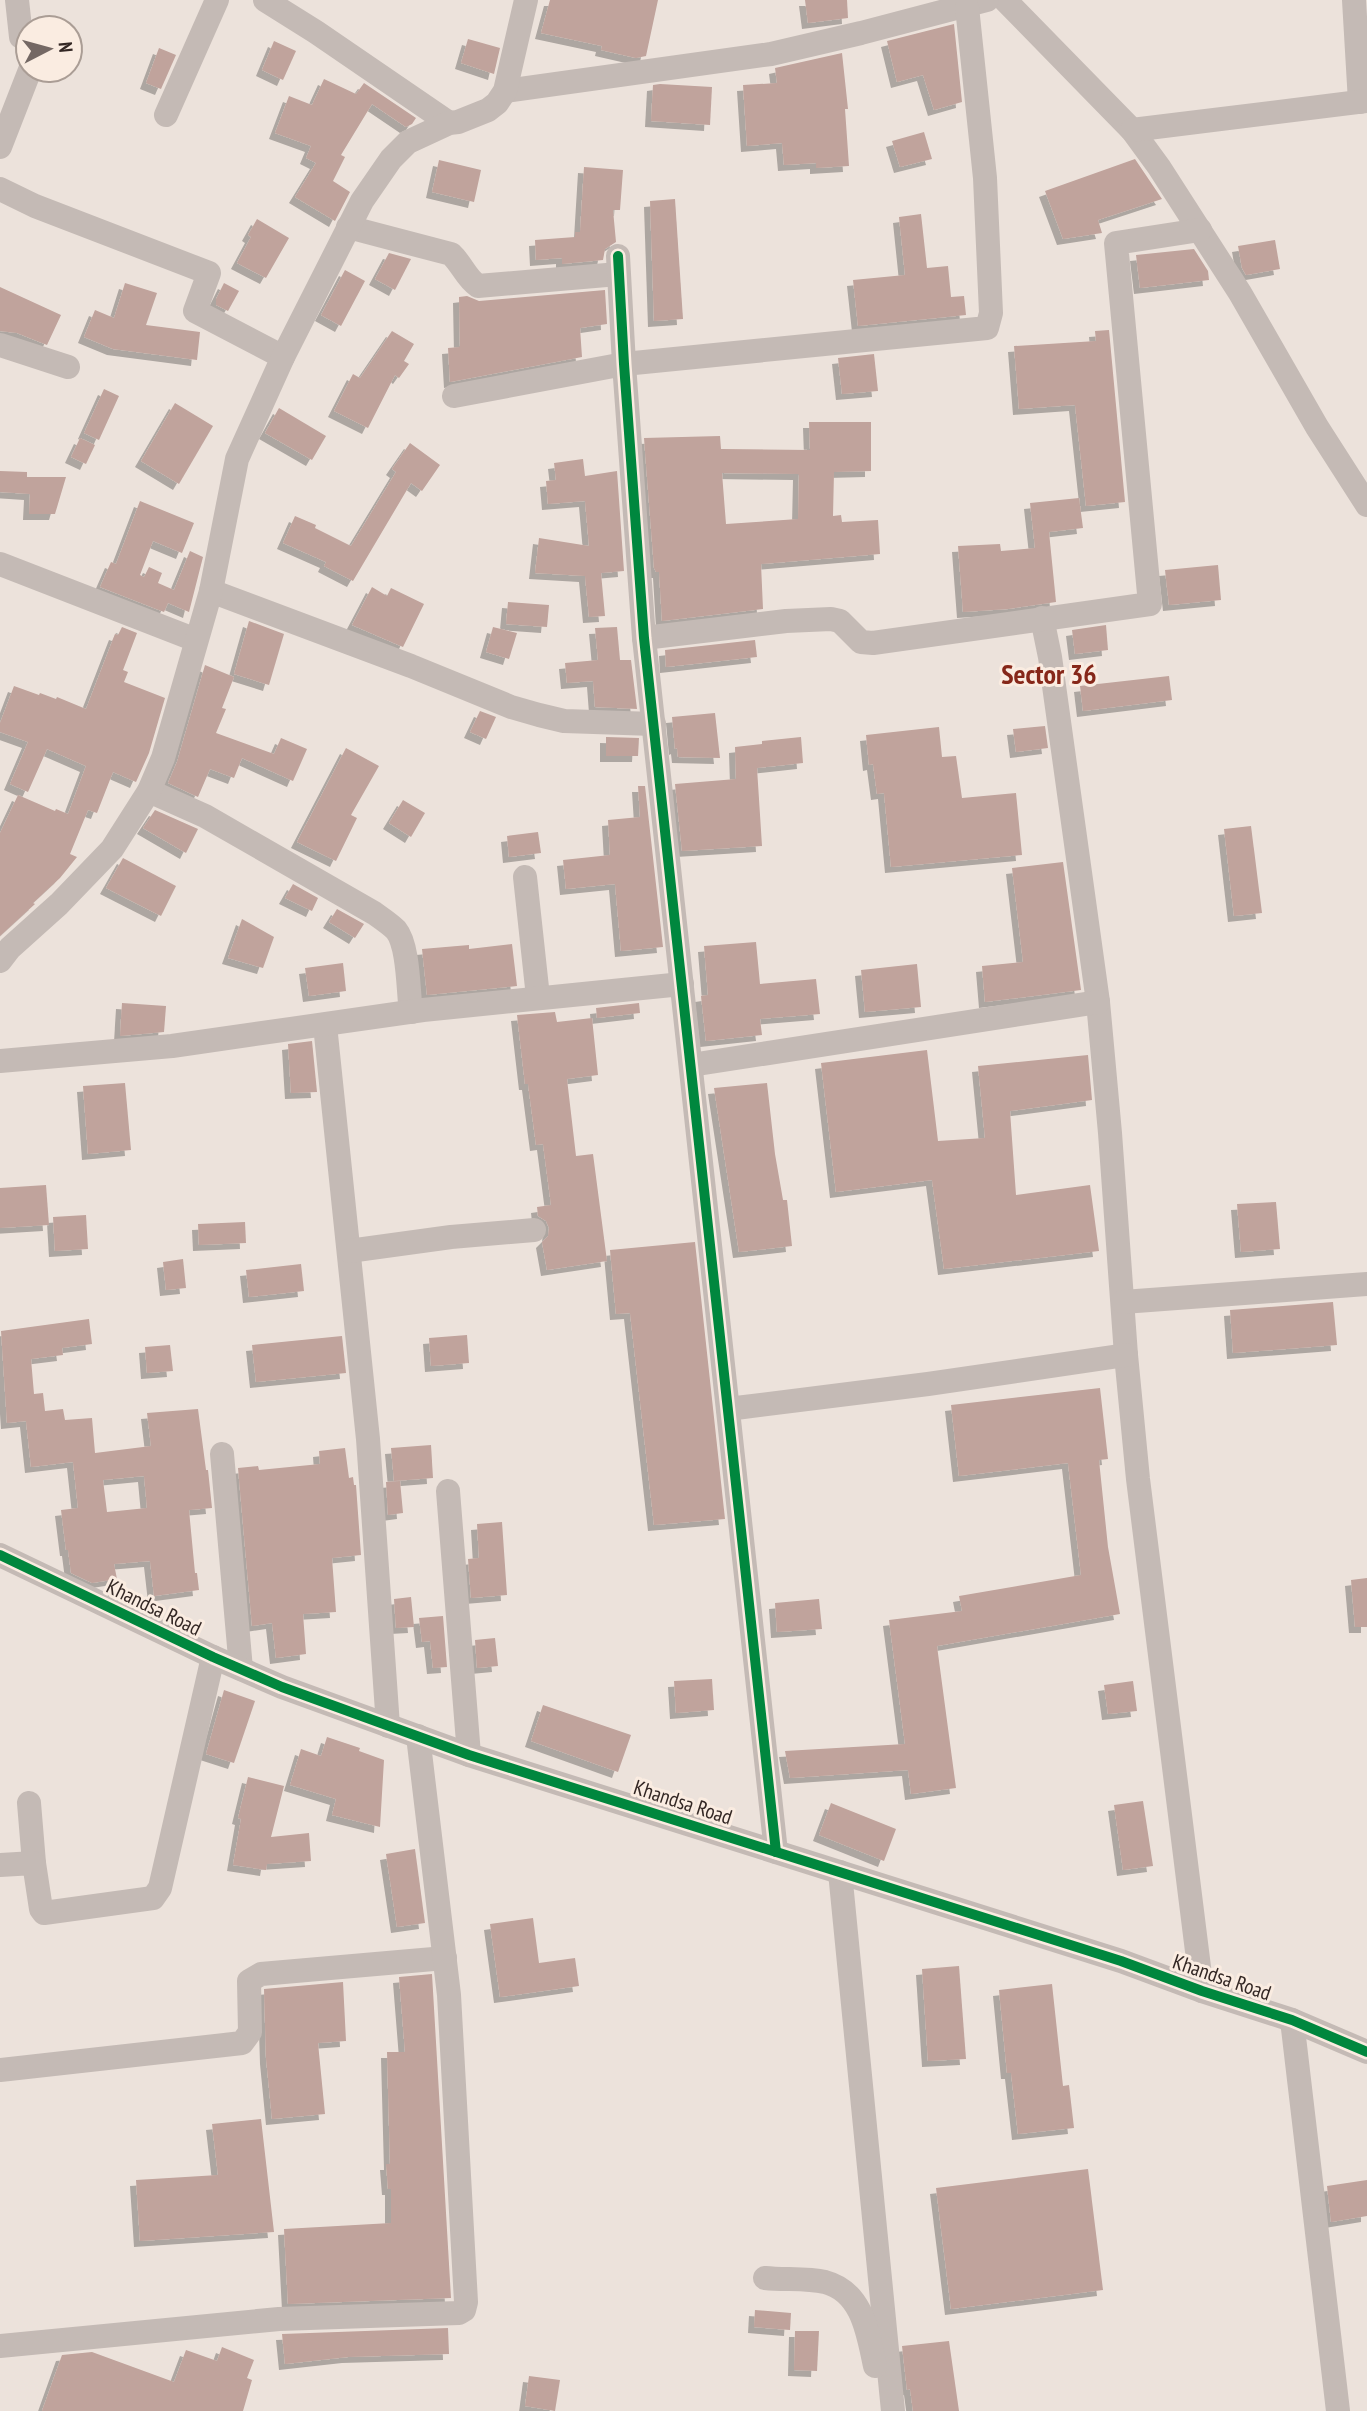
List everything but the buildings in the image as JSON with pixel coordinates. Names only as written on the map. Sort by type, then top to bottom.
[{"type":"street","points":[[166,115],[217,0]]},
{"type":"street","points":[[265,0],[449,123]]},
{"type":"street","points":[[0,961],[10,948],[60,904],[112,849],[149,791],[163,758],[211,591],[237,458],[283,357],[348,227],[376,179],[400,148],[449,123],[488,110],[497,103],[505,91],[526,0]]},
{"type":"street","points":[[1004,0],[1132,130],[1240,293],[1317,427],[1367,505]]},
{"type":"street","points":[[1132,130],[1364,102],[1354,0]]},
{"type":"street","points":[[454,396],[624,365],[986,328],[991,313],[977,3],[771,54],[505,91]]},
{"type":"street","points":[[0,147],[25,84]]},
{"type":"street","points":[[0,189],[35,206],[209,273],[195,311],[283,357]]},
{"type":"street","points":[[348,227],[451,254],[471,282],[478,286],[618,265],[644,638],[776,1852]]},
{"type":"street","points":[[644,638],[831,618],[840,621],[861,642],[873,643],[1150,604],[1116,243],[1200,230]]},
{"type":"street","points":[[0,345],[68,367]]},
{"type":"street","points":[[0,564],[195,640]]},
{"type":"street","points":[[211,591],[411,666],[511,707],[564,721],[654,724]]},
{"type":"street","points":[[1042,618],[1050,657],[1098,1002],[1138,1479],[1202,1992]]},
{"type":"street","points":[[149,791],[205,816],[374,913],[395,930],[401,939],[411,1012]]},
{"type":"street","points":[[525,877],[538,998]]},
{"type":"street","points":[[0,1061],[172,1046],[411,1012],[682,984]]},
{"type":"street","points":[[691,1065],[1098,1002]]},
{"type":"street","points":[[325,1025],[368,1439],[388,1726]]},
{"type":"street","points":[[349,1251],[451,1237],[534,1230]]},
{"type":"street","points":[[1123,1302],[1367,1284]]},
{"type":"street","points":[[728,1409],[928,1384],[1126,1355]]},
{"type":"street","points":[[222,1454],[241,1670]]},
{"type":"street","points":[[448,1491],[468,1755]]},
{"type":"street","name":"Khandsa Road","points":[[0,1555],[241,1670],[418,1737],[1121,1961],[1202,1992],[1292,2020],[1367,2052]]},
{"type":"street","points":[[29,1802],[34,1863],[37,1867],[41,1909],[44,1913],[153,1898],[160,1888],[213,1657]]},
{"type":"street","points":[[0,2346],[279,2319],[464,2310],[449,1995],[418,1737]]},
{"type":"street","points":[[0,1865],[34,1863]]},
{"type":"street","points":[[840,1872],[893,2411]]},
{"type":"street","points":[[0,2070],[242,2043],[250,2032],[249,1981],[261,1974],[445,1958]]},
{"type":"street","points":[[1292,2020],[1338,2411]]},
{"type":"street","points":[[765,2278],[825,2282],[843,2290],[857,2305],[866,2324],[876,2371],[880,2411]]},
{"type":"cycle path","points":[[618,256],[644,638],[776,1852]]},
{"type":"cycle path","points":[[0,1555],[282,1687],[469,1755],[1121,1961],[1292,2020],[1367,2052]]},
{"type":"district","name":"Sector 36","points":[[1049,673]]}]
